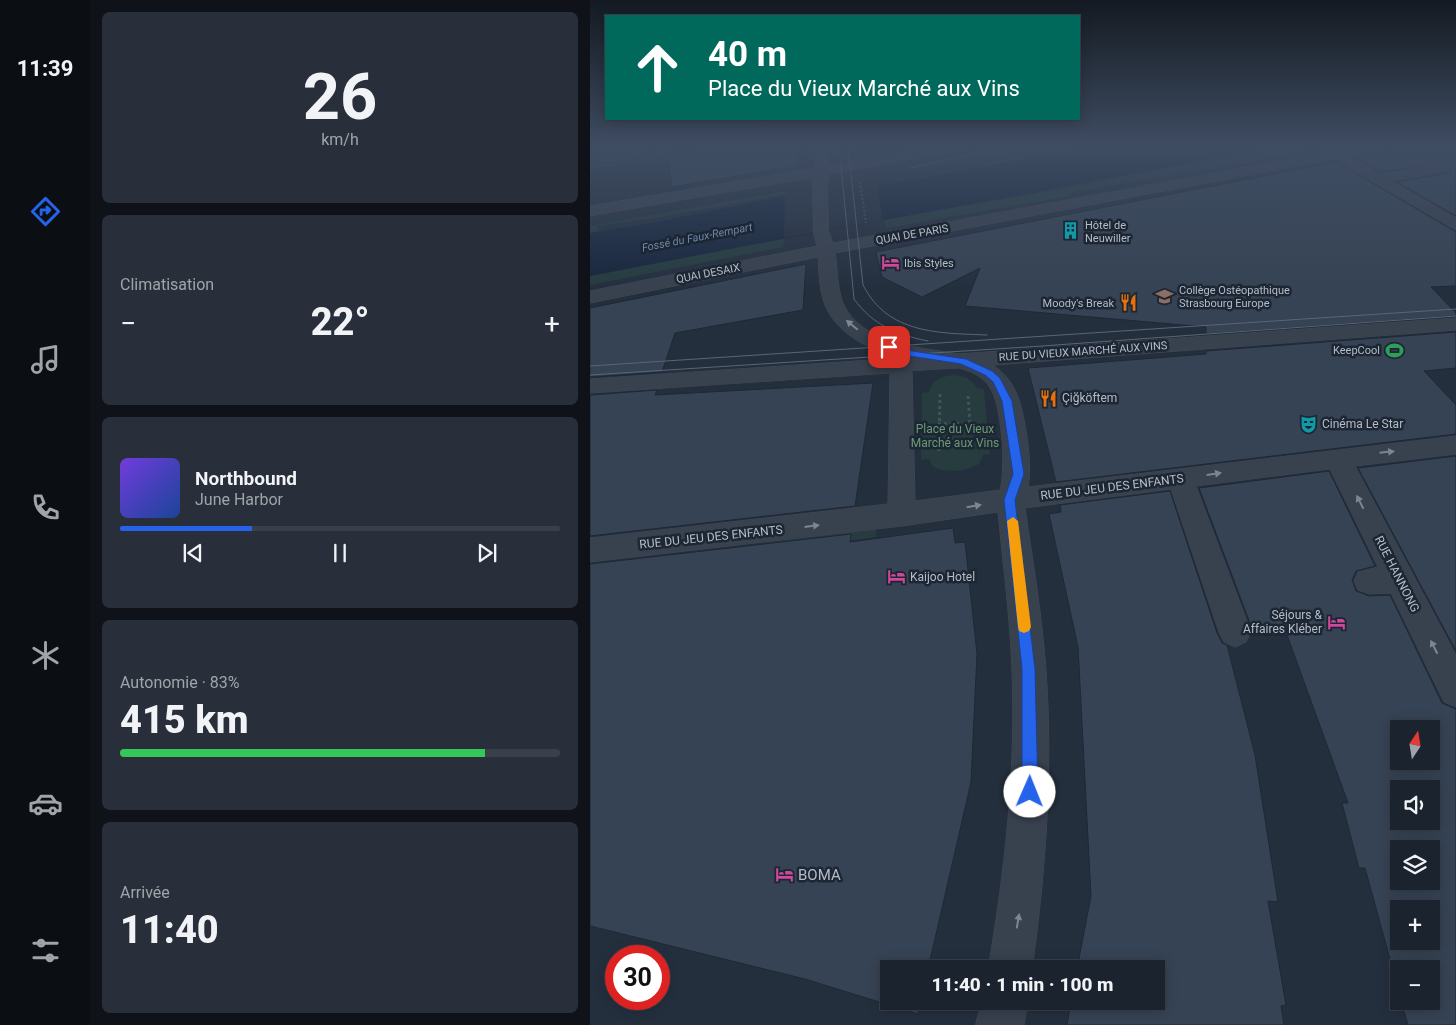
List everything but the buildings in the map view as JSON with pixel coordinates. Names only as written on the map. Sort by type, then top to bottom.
[{"type":"street","points":[[590,211],[713,194]]},
{"type":"street","points":[[821,194],[830,292],[840,315],[863,334],[910,354],[963,361],[988,373],[1003,388],[1007,401],[1019,474],[1010,500],[1028,669],[1031,742],[1026,851],[1011,960]]},
{"type":"street","name":"QUAI DE PARIS","points":[[824,240],[1070,206],[1125,194]]},
{"type":"street","points":[[1402,194],[1456,225]]},
{"type":"street","name":"QUAI DESAIX","points":[[590,296],[824,240]]},
{"type":"street","name":"RUE DU VIEUX MARCHÉ AUX VINS","points":[[590,386],[963,361],[1456,324]]},
{"type":"street","points":[[901,365],[902,515]]},
{"type":"street","name":"RUE DU JEU DES ENFANTS","points":[[590,550],[902,515],[1338,458],[1456,445]]},
{"type":"street","name":"RUE HANNONG","points":[[1338,458],[1456,690]]},
{"type":"street","points":[[1180,478],[1235,632]]},
{"type":"street","points":[[1369,581],[1400,579]]},
{"type":"street","points":[[1000,1025],[1002,1010]]},
{"type":"path","points":[[862,194],[866,223]]},
{"type":"path","points":[[939,451],[938,398],[942,389]]},
{"type":"path","points":[[966,391],[972,450]]},
{"type":"path","points":[[938,424],[970,423]]},
{"type":"green space","points":[[769,194],[785,194],[661,217],[597,226],[598,232],[590,233],[590,226]]},
{"type":"green space","points":[[1034,194],[1069,194],[1070,196],[887,228],[883,220]]},
{"type":"green space","points":[[784,238],[783,247],[590,285],[590,276]]},
{"type":"green space","name":"Place du Vieux Marché aux Vins","points":[[955,375],[968,379],[977,388],[984,389],[990,454],[983,455],[979,464],[973,467],[951,471],[933,467],[929,459],[921,460],[922,393],[929,392],[935,381],[946,376]]},
{"type":"green space","points":[[876,529],[876,537],[763,551],[764,543]]},
{"type":"water","name":"Fossé du Faux-Rempart","points":[[805,194],[1026,194],[590,276],[590,233],[652,223],[785,196]]},
{"type":"pier","points":[[785,194],[878,194],[883,220],[784,238]]},
{"type":"tram line","points":[[844,194],[854,299],[869,316],[886,328],[906,336],[928,341]]},
{"type":"tram line","points":[[853,194],[863,285],[873,301],[900,322],[916,328],[950,333],[987,335]]},
{"type":"tram line","points":[[590,366],[1456,309]]},
{"type":"tram line","points":[[590,375],[1042,346],[1456,316]]},
{"type":"slow traffic","points":[[1013,521],[1024,627]]},
{"type":"place","name":"Hôtel de Neuwiller","points":[[1071,231]]},
{"type":"place","name":"Ibis Styles","points":[[890,263]]},
{"type":"place","name":"Collège Ostéopathique Strasbourg Europe","points":[[1165,296]]},
{"type":"place","name":"Moody's Break","points":[[1128,303]]},
{"type":"place","name":"KeepCool","points":[[1394,350]]},
{"type":"place","name":"Çiğköftem","points":[[1048,398]]},
{"type":"place","name":"Cinéma Le Star","points":[[1308,424]]},
{"type":"place","name":"Kaijoo Hotel","points":[[896,577]]},
{"type":"place","name":"Séjours & Affaires Kléber","points":[[1336,622]]},
{"type":"place","name":"BOMA","points":[[784,875]]},
{"type":"route","points":[[889,347],[910,354],[945,357],[963,361],[988,373],[1003,388],[1007,401],[1019,474],[1010,500],[1028,669],[1031,742],[1030,792]]}]
